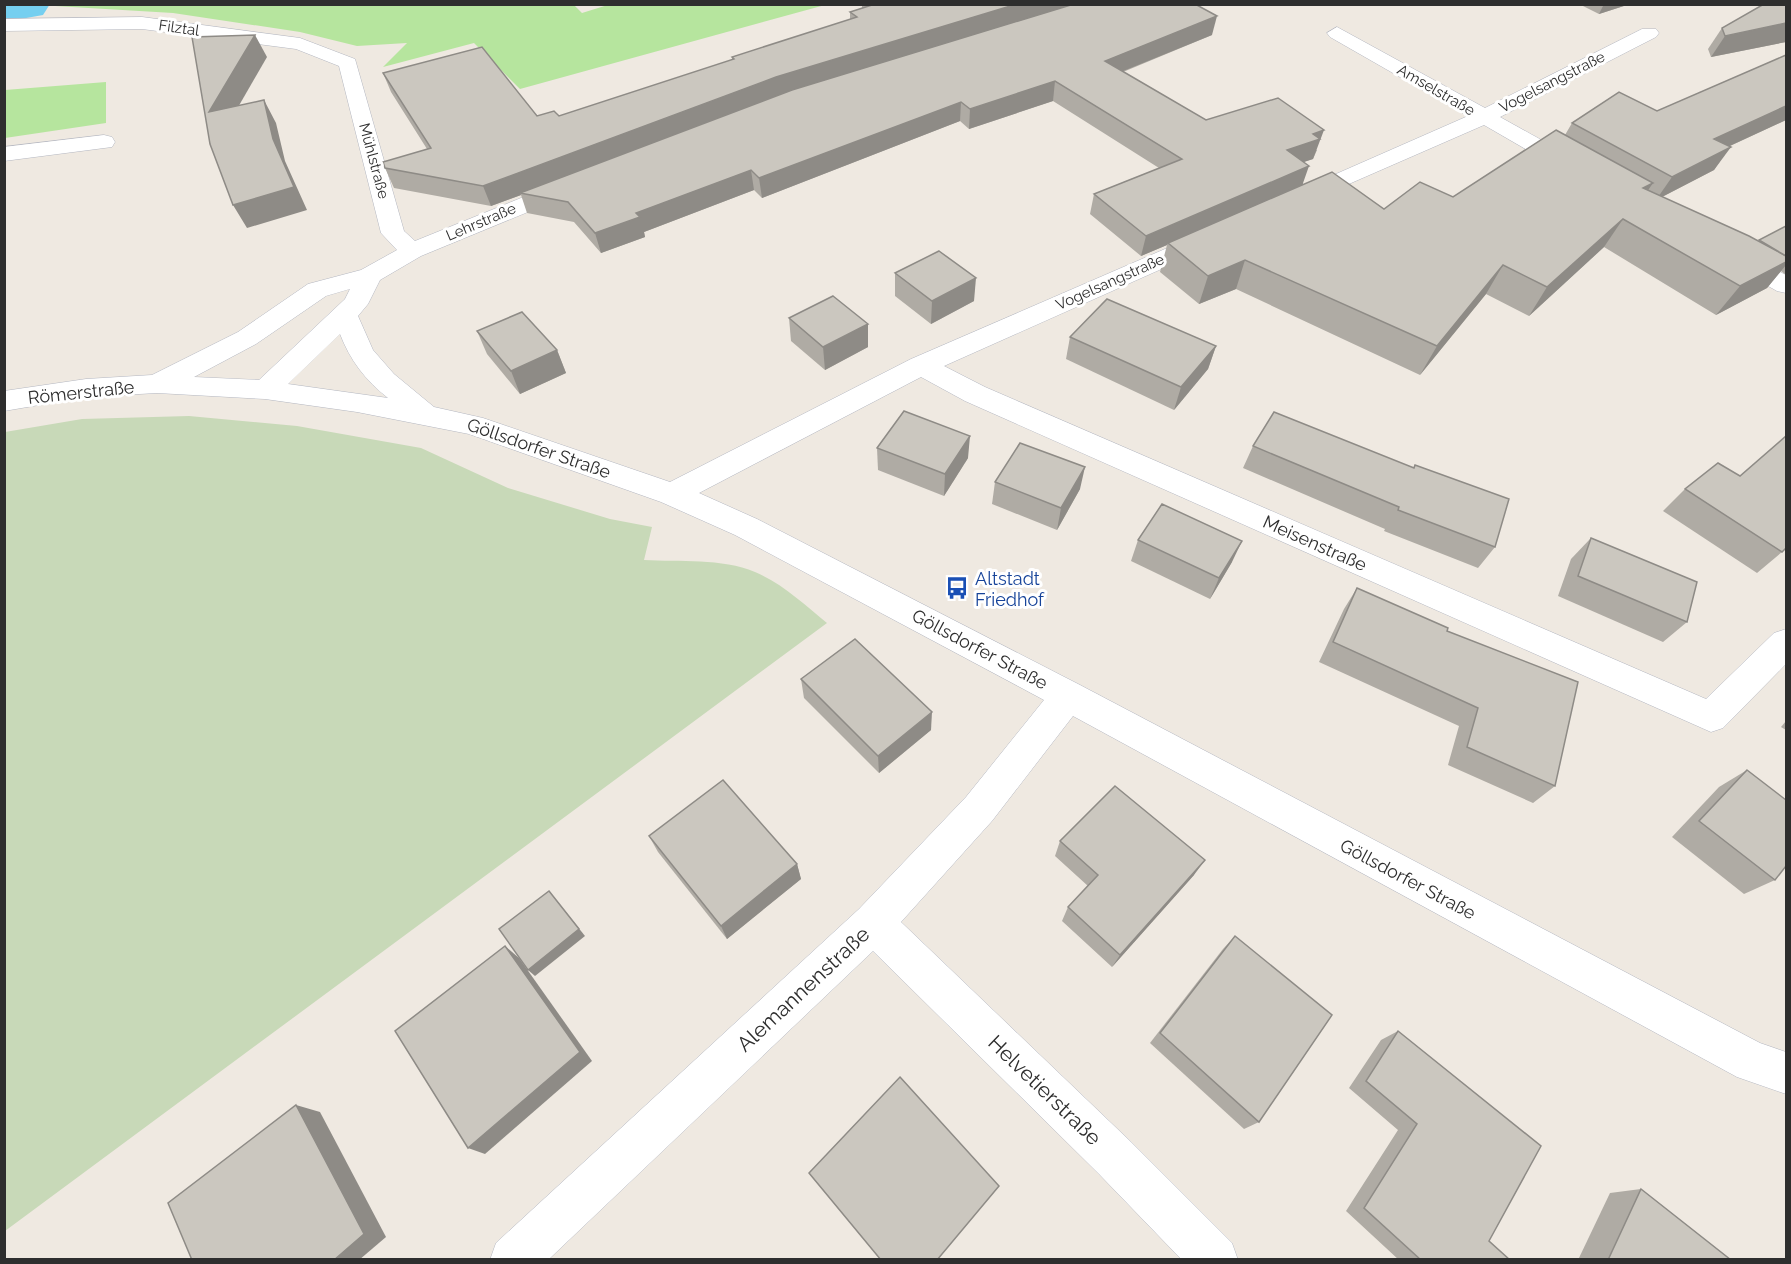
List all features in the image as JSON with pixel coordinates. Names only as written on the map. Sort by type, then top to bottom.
[{"type":"street","name":"Filztal","points":[[4,25],[142,23],[300,44],[348,63]]},
{"type":"street","name":"Amselstraße","points":[[1337,33],[1589,175]]},
{"type":"street","name":"Vogelsangstraße","points":[[1279,208],[1484,117],[1649,33]]},
{"type":"street","name":"Mühlstraße","points":[[348,63],[393,233],[412,251]]},
{"type":"street","points":[[4,154],[104,142]]},
{"type":"street","name":"Lehrstraße","points":[[157,384],[247,338],[317,291],[370,275],[412,251],[589,179]]},
{"type":"street","name":"Vogelsangstraße","points":[[672,494],[921,365],[1224,232]]},
{"type":"street","points":[[1714,245],[1786,285]]},
{"type":"street","points":[[265,390],[345,315],[355,304],[370,275]]},
{"type":"street","points":[[345,315],[361,354],[384,381],[426,414]]},
{"type":"street","name":"Meisenstraße","points":[[921,365],[975,394],[1711,717],[1786,643]]},
{"type":"street","name":"Göllsdorfer Straße","points":[[157,384],[265,390],[426,414],[473,425],[672,494],[746,527],[1769,1067]]},
{"type":"street","name":"Römerstraße","points":[[4,401],[86,388],[157,384]]},
{"type":"street","name":"Alemannenstraße","points":[[513,1260],[873,923],[979,809],[1068,696]]},
{"type":"street","name":"Helvetierstraße","points":[[873,923],[1075,1118],[1215,1260]]},
{"type":"green space","points":[[71,4],[573,4],[582,13],[611,4],[825,5],[520,89],[474,43],[383,67],[407,43],[357,46],[300,32],[173,13],[55,6]]},
{"type":"green space","points":[[106,82],[106,123],[5,138],[5,90]]},
{"type":"green space","points":[[189,416],[297,426],[421,448],[508,488],[610,519],[652,527],[644,560],[729,564],[755,572],[775,582],[827,623],[5,1231],[5,432],[82,419]]},
{"type":"building","points":[[875,4],[1017,4],[776,77],[483,186],[385,168],[383,162],[431,148],[383,73],[482,47],[537,116],[554,111],[559,116],[857,17],[850,12]]},
{"type":"building","points":[[1074,4],[1195,4],[1217,16],[1105,61],[1206,120],[1278,98],[1324,130],[1313,134],[1320,139],[1287,150],[1309,166],[1146,236],[1094,194],[1182,159],[1055,81],[970,109],[961,102],[759,178],[751,170],[636,213],[640,217],[595,233],[568,202],[520,193],[792,90]]},
{"type":"building","points":[[1764,4],[1786,4],[1786,23],[1725,36],[1722,28]]},
{"type":"building","points":[[255,35],[209,112],[264,100],[273,139],[294,187],[233,205],[210,144],[192,37]]},
{"type":"building","points":[[1786,55],[1786,106],[1714,139],[1731,147],[1672,177],[1572,123],[1619,92],[1657,111]]},
{"type":"building","points":[[1556,130],[1653,183],[1643,188],[1749,236],[1786,256],[1786,262],[1740,286],[1623,219],[1547,287],[1503,265],[1437,346],[1245,260],[1208,276],[1168,243],[1332,172],[1384,209],[1420,182],[1453,197]]},
{"type":"building","points":[[1786,226],[1786,256],[1759,240]]},
{"type":"building","points":[[939,251],[976,278],[932,301],[895,273]]},
{"type":"building","points":[[833,296],[868,324],[823,347],[789,318]]},
{"type":"building","points":[[1107,299],[1216,346],[1181,387],[1070,337]]},
{"type":"building","points":[[522,312],[557,350],[511,371],[477,331]]},
{"type":"building","points":[[904,411],[970,436],[945,474],[877,448]]},
{"type":"building","points":[[1274,412],[1414,468],[1415,465],[1509,499],[1495,547],[1398,510],[1399,507],[1253,446]]},
{"type":"building","points":[[1786,436],[1786,548],[1782,552],[1685,489],[1718,463],[1740,476]]},
{"type":"building","points":[[1020,443],[1085,467],[1061,508],[995,482]]},
{"type":"building","points":[[1162,504],[1242,541],[1219,578],[1138,540]]},
{"type":"building","points":[[1591,538],[1697,582],[1687,622],[1578,576]]},
{"type":"building","points":[[1357,588],[1448,628],[1447,631],[1578,682],[1555,786],[1467,747],[1478,708],[1333,642]]},
{"type":"building","points":[[855,639],[932,712],[878,756],[801,679]]},
{"type":"building","points":[[1747,770],[1786,800],[1786,866],[1775,880],[1699,821]]},
{"type":"building","points":[[723,780],[797,864],[721,926],[649,836]]},
{"type":"building","points":[[1115,786],[1205,860],[1120,955],[1068,907],[1098,875],[1060,841]]},
{"type":"building","points":[[549,891],[579,929],[528,970],[499,929]]},
{"type":"building","points":[[1235,936],[1332,1015],[1259,1122],[1160,1033]]},
{"type":"building","points":[[505,946],[580,1052],[468,1148],[395,1031]]},
{"type":"building","points":[[1398,1031],[1541,1146],[1489,1241],[1510,1260],[1421,1260],[1364,1208],[1417,1124],[1366,1081]]},
{"type":"building","points":[[900,1077],[999,1186],[937,1260],[881,1260],[809,1173]]},
{"type":"building","points":[[296,1105],[364,1234],[334,1260],[192,1260],[168,1203]]},
{"type":"building","points":[[1641,1189],[1731,1260],[1608,1260]]},
{"type":"waterway","points":[[4,6],[24,4]]},
{"type":"place","name":"Altstadt Friedhof","points":[[957,588]]}]
